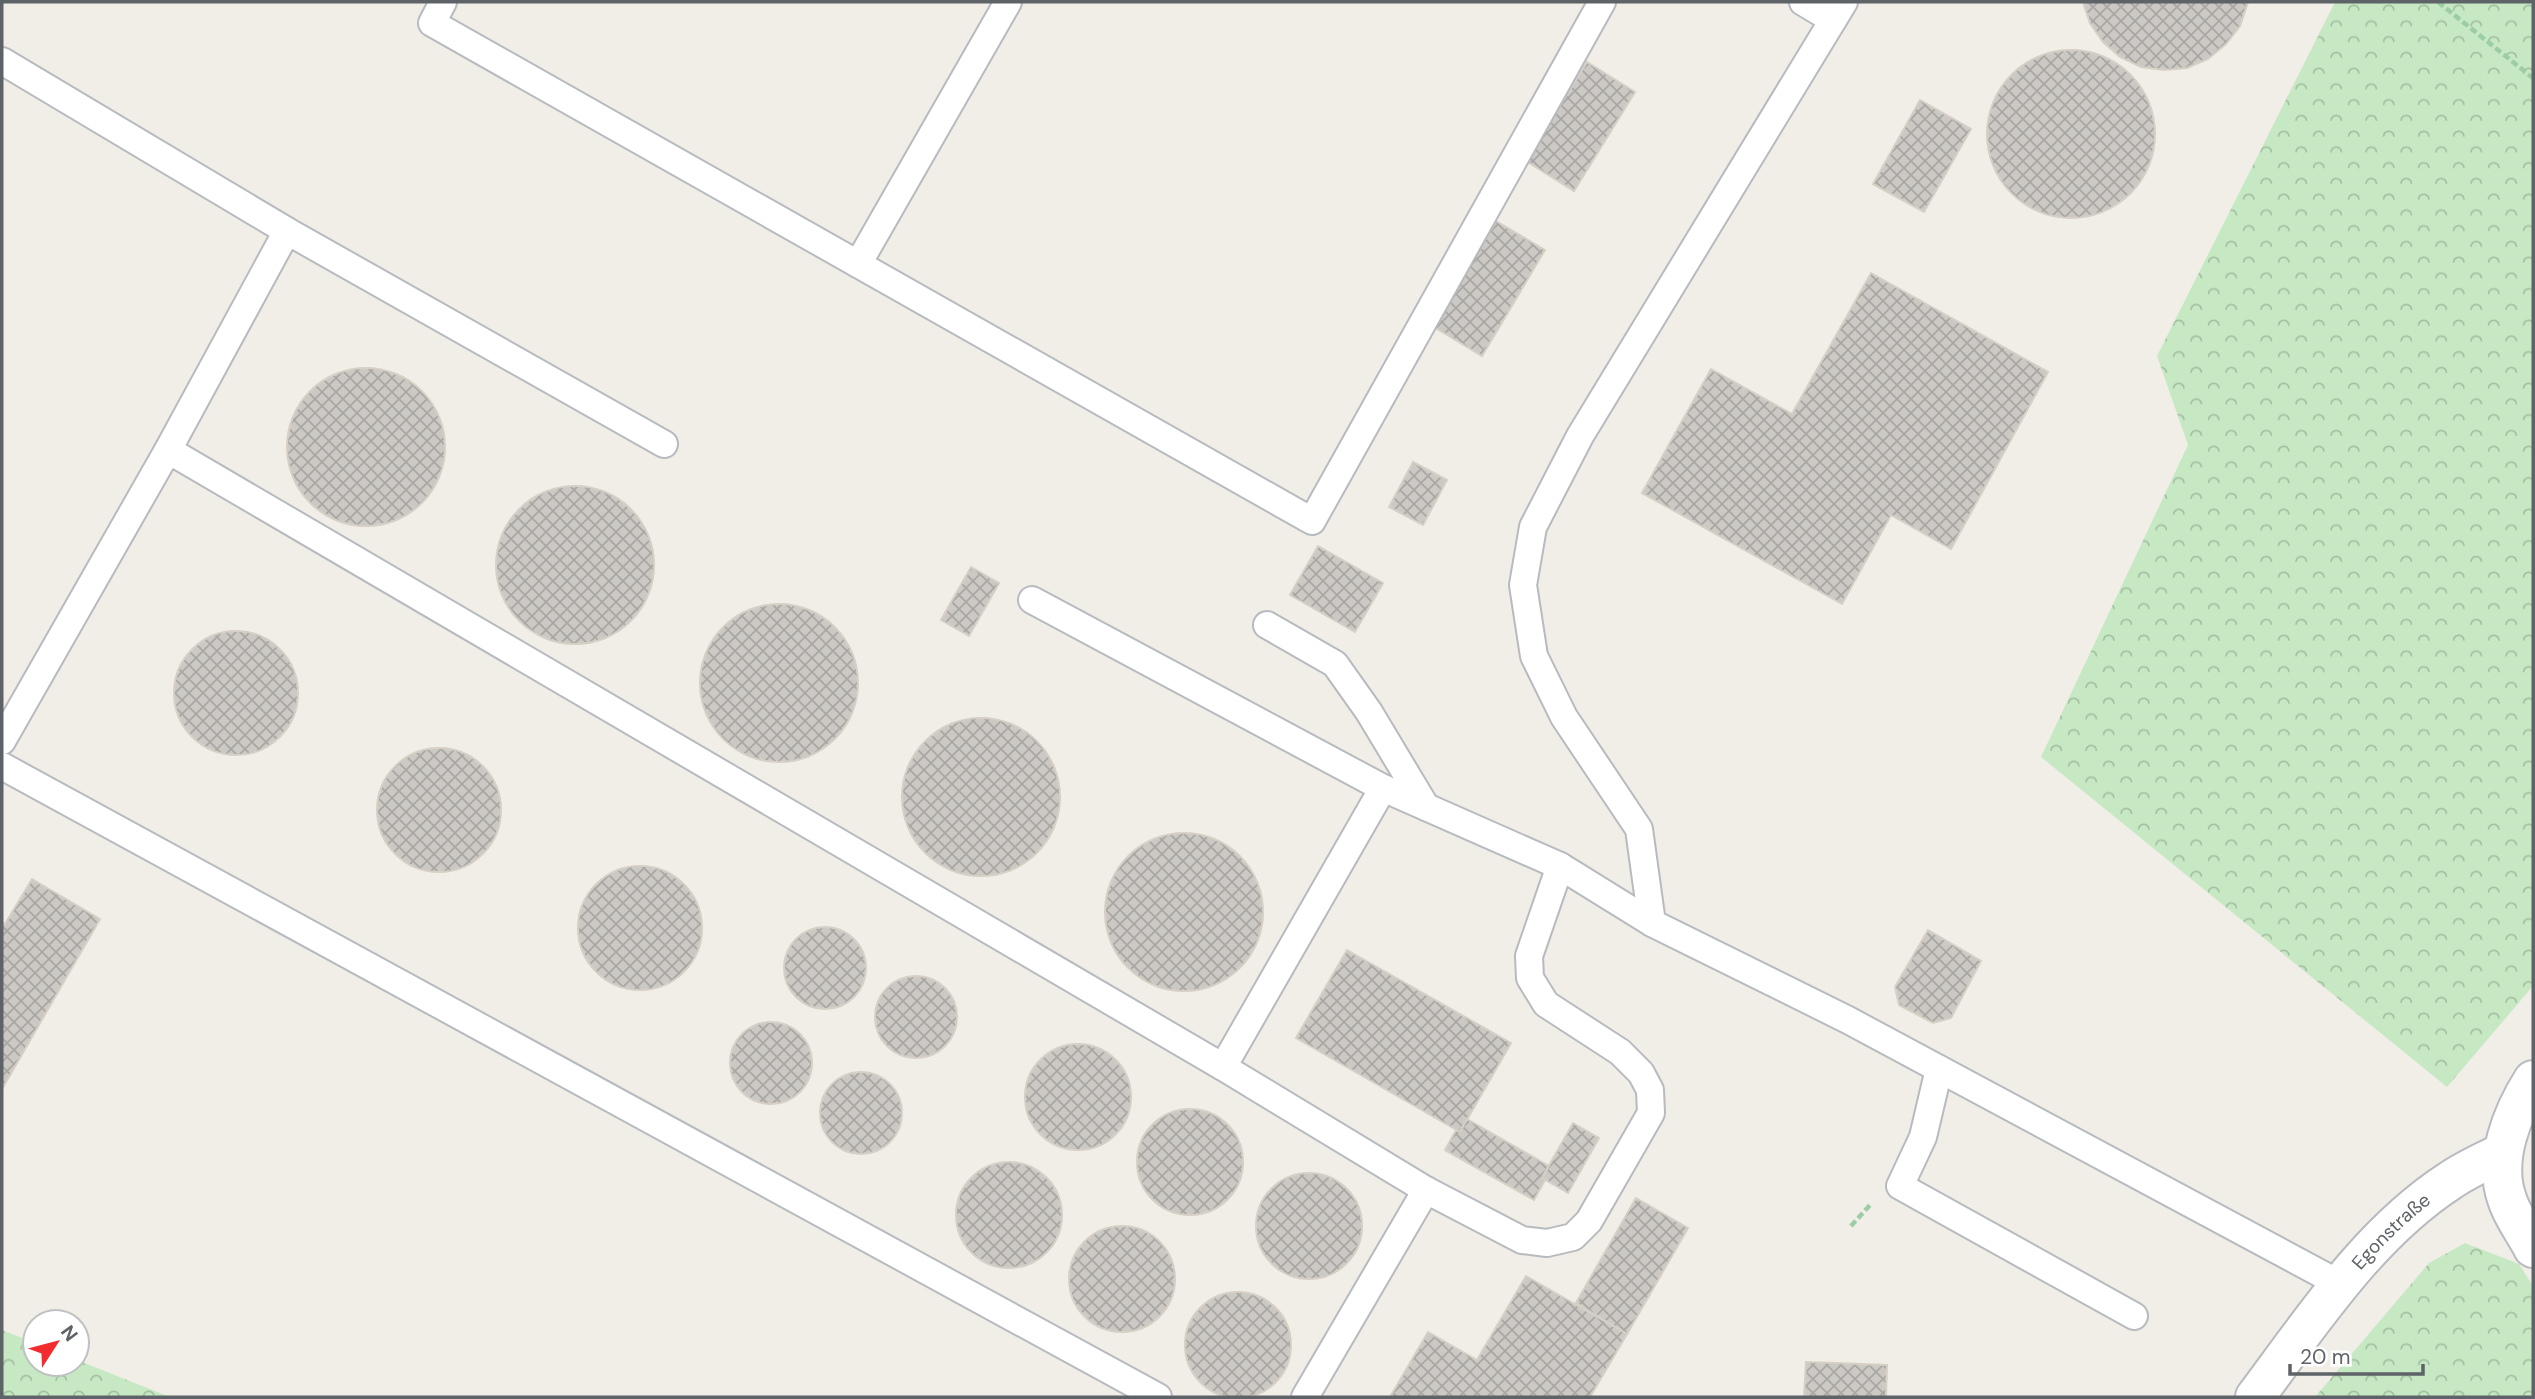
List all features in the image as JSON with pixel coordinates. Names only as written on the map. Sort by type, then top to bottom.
[{"type":"street","points":[[2533,1080],[2518,1104],[2503,1152],[2506,1198],[2533,1248]]},
{"type":"street","name":"Egonstraße","points":[[2255,1397],[2340,1283],[2397,1223],[2450,1180],[2503,1152]]},
{"type":"lane","points":[[443,2],[432,23],[1312,521],[1602,2]]},
{"type":"lane","points":[[858,264],[1008,2]]},
{"type":"lane","points":[[1652,923],[1639,829],[1564,717],[1534,656],[1523,584],[1533,527],[1580,436],[1838,11],[1803,2]]},
{"type":"lane","points":[[2,61],[286,231],[664,444]]},
{"type":"lane","points":[[2,741],[168,450],[286,231]]},
{"type":"lane","points":[[168,450],[1223,1068],[1426,1190],[1522,1240],[1547,1243],[1573,1237],[1589,1221],[1651,1112],[1650,1090],[1641,1073],[1620,1052],[1546,1004],[1530,978],[1529,956],[1560,866]]},
{"type":"lane","points":[[1032,600],[1383,788],[1560,866],[1652,923],[1939,1069],[2340,1283]]},
{"type":"lane","points":[[1267,625],[1335,664],[1370,712],[1426,807]]},
{"type":"lane","points":[[2,766],[1158,1397]]},
{"type":"lane","points":[[1223,1068],[1383,788]]},
{"type":"lane","points":[[1939,1069],[1923,1137],[1900,1186],[2134,1316]]},
{"type":"lane","points":[[1305,1397],[1426,1190]]},
{"type":"path","points":[[2438,2],[2533,78]]},
{"type":"green space","points":[[2335,2],[2533,2],[2533,986],[2447,1087],[2041,757],[2188,445],[2157,356]]},
{"type":"green space","points":[[2465,1243],[2519,1264],[2533,1286],[2533,1397],[2315,1397],[2429,1263]]},
{"type":"green space","points":[[2,1330],[21,1337],[21,1378],[91,1378],[91,1366],[170,1397],[2,1397]]},
{"type":"building","points":[[2083,2],[2248,2],[2240,26],[2226,44],[2208,59],[2187,68],[2164,70],[2141,67],[2120,57],[2103,42],[2090,23]]},
{"type":"building","points":[[2071,50],[2103,57],[2130,75],[2148,102],[2155,134],[2148,166],[2130,193],[2103,211],[2071,218],[2039,211],[2012,193],[1994,166],[1987,134],[1994,102],[2012,75],[2039,57]]},
{"type":"building","points":[[1587,62],[1635,92],[1574,191],[1526,161]]},
{"type":"building","points":[[1920,100],[1971,129],[1924,212],[1873,184]]},
{"type":"building","points":[[1496,221],[1545,250],[1482,356],[1434,327]]},
{"type":"building","points":[[1871,273],[2048,372],[1951,549],[1891,515],[1842,604],[1642,493],[1711,369],[1792,414]]},
{"type":"building","points":[[366,368],[396,374],[422,391],[439,417],[445,447],[439,477],[422,503],[396,520],[366,526],[336,520],[310,503],[293,477],[287,447],[293,417],[310,391],[336,374]]},
{"type":"building","points":[[1413,462],[1447,480],[1423,525],[1389,507]]},
{"type":"building","points":[[575,486],[605,492],[631,509],[648,535],[654,565],[648,595],[631,621],[605,638],[575,644],[545,638],[519,621],[502,595],[496,565],[502,535],[519,509],[545,492]]},
{"type":"building","points":[[1318,546],[1383,583],[1355,632],[1290,595]]},
{"type":"building","points":[[971,567],[999,583],[969,636],[941,620]]},
{"type":"building","points":[[779,604],[809,610],[835,627],[852,653],[858,683],[852,713],[835,739],[809,756],[779,762],[749,756],[723,739],[706,713],[700,683],[706,653],[723,627],[749,610]]},
{"type":"building","points":[[236,631],[260,635],[280,649],[294,669],[298,693],[294,717],[280,737],[260,751],[236,755],[212,751],[192,737],[178,717],[174,693],[178,669],[192,649],[212,635]]},
{"type":"building","points":[[981,718],[1011,724],[1037,741],[1054,767],[1060,797],[1054,827],[1037,853],[1011,870],[981,876],[951,870],[925,853],[908,827],[902,797],[908,767],[925,741],[951,724]]},
{"type":"building","points":[[439,748],[463,752],[483,766],[497,786],[501,810],[497,834],[483,854],[463,868],[439,872],[415,868],[395,854],[381,834],[377,810],[381,786],[395,766],[415,752]]},
{"type":"building","points":[[1184,833],[1214,839],[1240,856],[1257,882],[1263,912],[1257,942],[1240,968],[1214,985],[1184,991],[1154,985],[1128,968],[1111,942],[1105,912],[1111,882],[1128,856],[1154,839]]},
{"type":"building","points":[[640,866],[664,870],[684,884],[698,904],[702,928],[698,952],[684,972],[664,986],[640,990],[616,986],[596,972],[582,952],[578,928],[582,904],[596,884],[616,870]]},
{"type":"building","points":[[32,879],[100,919],[2,1089],[2,922],[5,924]]},
{"type":"building","points":[[825,927],[841,930],[854,939],[863,952],[866,968],[863,984],[854,997],[841,1006],[825,1009],[809,1006],[796,997],[787,984],[784,968],[787,952],[796,939],[809,930]]},
{"type":"building","points":[[1928,930],[1981,961],[1951,1018],[1933,1023],[1899,1005],[1895,987]]},
{"type":"building","points":[[1347,950],[1511,1043],[1460,1132],[1296,1038]]},
{"type":"building","points":[[916,976],[932,979],[945,988],[954,1001],[957,1017],[954,1033],[945,1046],[932,1055],[916,1058],[900,1055],[887,1046],[878,1033],[875,1017],[878,1001],[887,988],[900,979]]},
{"type":"building","points":[[771,1022],[787,1025],[800,1034],[809,1047],[812,1063],[809,1079],[800,1092],[787,1101],[771,1104],[755,1101],[742,1092],[733,1079],[730,1063],[733,1047],[742,1034],[755,1025]]},
{"type":"building","points":[[1078,1044],[1098,1048],[1115,1060],[1127,1077],[1131,1097],[1127,1117],[1115,1134],[1098,1146],[1078,1150],[1058,1146],[1041,1134],[1029,1117],[1025,1097],[1029,1077],[1041,1060],[1058,1048]]},
{"type":"building","points":[[861,1072],[877,1075],[890,1084],[899,1097],[902,1113],[899,1129],[890,1142],[877,1151],[861,1154],[845,1151],[832,1142],[823,1129],[820,1113],[823,1097],[832,1084],[845,1075]]},
{"type":"building","points":[[1190,1109],[1210,1113],[1227,1125],[1239,1142],[1243,1162],[1239,1182],[1227,1199],[1210,1211],[1190,1215],[1170,1211],[1153,1199],[1141,1182],[1137,1162],[1141,1142],[1153,1125],[1170,1113]]},
{"type":"building","points":[[1467,1119],[1549,1166],[1534,1200],[1445,1150],[1456,1130],[1460,1132]]},
{"type":"building","points":[[1573,1123],[1599,1138],[1568,1193],[1542,1178]]},
{"type":"building","points":[[1009,1162],[1029,1166],[1046,1178],[1058,1195],[1062,1215],[1058,1235],[1046,1252],[1029,1264],[1009,1268],[989,1264],[972,1252],[960,1235],[956,1215],[960,1195],[972,1178],[989,1166]]},
{"type":"building","points":[[1309,1173],[1329,1177],[1346,1189],[1358,1206],[1362,1226],[1358,1246],[1346,1263],[1329,1275],[1309,1279],[1289,1275],[1272,1263],[1260,1246],[1256,1226],[1260,1206],[1272,1189],[1289,1177]]},
{"type":"building","points":[[1636,1198],[1688,1228],[1627,1334],[1576,1303]]},
{"type":"building","points":[[1122,1226],[1142,1230],[1159,1242],[1171,1259],[1175,1279],[1171,1299],[1159,1316],[1142,1328],[1122,1332],[1102,1328],[1085,1316],[1073,1299],[1069,1279],[1073,1259],[1085,1242],[1102,1230]]},
{"type":"building","points":[[1526,1276],[1627,1334],[1590,1397],[1390,1397],[1428,1332],[1477,1360]]},
{"type":"building","points":[[1238,1292],[1258,1296],[1275,1308],[1287,1325],[1291,1345],[1287,1365],[1275,1382],[1258,1394],[1238,1398],[1218,1394],[1201,1382],[1189,1365],[1185,1345],[1189,1325],[1201,1308],[1218,1296]]},
{"type":"building","points":[[1806,1362],[1887,1365],[1886,1397],[1804,1397]]}]
